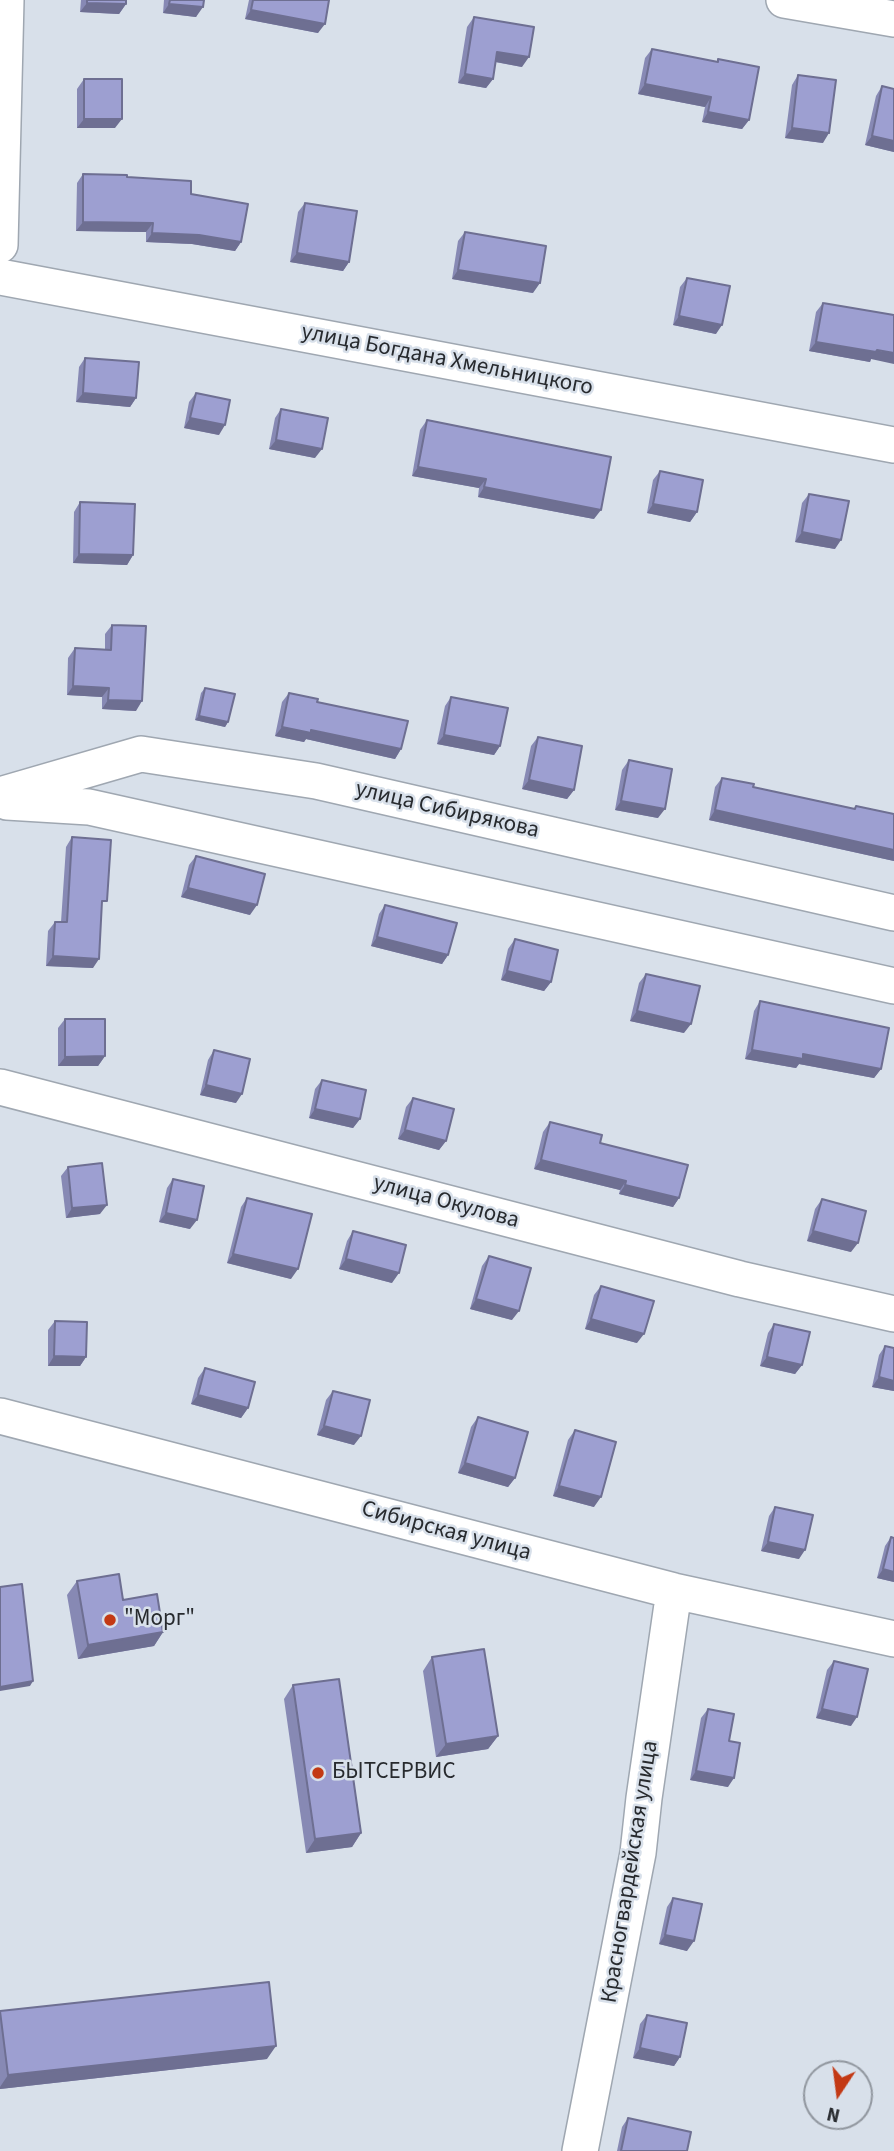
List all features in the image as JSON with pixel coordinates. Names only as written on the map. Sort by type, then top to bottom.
[{"type":"street","points":[[0,245],[6,0]]},
{"type":"street","points":[[784,0],[894,19]]},
{"type":"street","name":"улица Богдана Хмельницкого","points":[[0,277],[894,445]]},
{"type":"street","name":"улица Сибирякова","points":[[0,795],[141,754],[316,781],[894,913]]},
{"type":"street","points":[[0,801],[89,807],[894,986]]},
{"type":"street","name":"улица Окулова","points":[[0,1087],[740,1279],[894,1314]]},
{"type":"street","name":"Сибирская улица","points":[[0,1416],[674,1591],[894,1639]]},
{"type":"street","name":"Красногвардейская улица","points":[[580,2151],[638,1853],[643,1798],[674,1591]]},
{"type":"building","points":[[87,0],[126,0],[126,4],[87,3]]},
{"type":"building","points":[[170,0],[204,0],[203,7],[169,4]]},
{"type":"building","points":[[253,0],[329,0],[325,24],[251,10]]},
{"type":"building","points":[[474,17],[534,27],[529,57],[497,52],[493,79],[465,74]]},
{"type":"building","points":[[652,49],[759,67],[749,120],[708,112],[711,97],[645,84]]},
{"type":"building","points":[[798,75],[836,80],[829,133],[792,128]]},
{"type":"building","points":[[84,79],[122,79],[122,119],[84,119]]},
{"type":"building","points":[[882,86],[894,89],[894,141],[872,136]]},
{"type":"building","points":[[83,174],[191,181],[191,194],[248,204],[241,242],[199,235],[152,233],[153,223],[83,222]]},
{"type":"building","points":[[305,203],[357,211],[349,262],[297,253]]},
{"type":"building","points":[[465,232],[546,246],[540,283],[458,270]]},
{"type":"building","points":[[687,278],[730,286],[722,325],[679,316]]},
{"type":"building","points":[[823,303],[894,315],[894,353],[816,342]]},
{"type":"building","points":[[85,358],[139,362],[136,398],[83,393]]},
{"type":"building","points":[[196,393],[230,400],[225,425],[190,418]]},
{"type":"building","points":[[281,409],[328,418],[322,449],[276,440]]},
{"type":"building","points":[[427,420],[611,457],[601,510],[484,487],[486,479],[418,467]]},
{"type":"building","points":[[660,471],[703,480],[697,512],[653,504]]},
{"type":"building","points":[[809,494],[849,501],[841,540],[802,532]]},
{"type":"building","points":[[80,502],[135,504],[133,555],[79,554]]},
{"type":"building","points":[[112,625],[146,626],[142,701],[108,700],[109,688],[73,686],[75,648],[111,650]]},
{"type":"building","points":[[205,688],[235,694],[228,722],[199,716]]},
{"type":"building","points":[[289,693],[318,699],[317,702],[408,721],[401,749],[311,730],[311,733],[282,727]]},
{"type":"building","points":[[451,697],[508,708],[500,746],[444,735]]},
{"type":"building","points":[[538,737],[582,746],[574,790],[529,780]]},
{"type":"building","points":[[629,760],[672,769],[665,809],[621,801]]},
{"type":"building","points":[[722,778],[855,809],[856,806],[894,814],[894,850],[715,810]]},
{"type":"building","points":[[72,837],[111,840],[107,901],[102,901],[99,959],[53,956],[55,922],[67,922]]},
{"type":"building","points":[[196,856],[265,874],[257,905],[188,888]]},
{"type":"building","points":[[385,905],[457,923],[448,955],[377,937]]},
{"type":"building","points":[[515,939],[558,950],[551,982],[507,971]]},
{"type":"building","points":[[646,974],[700,986],[691,1024],[637,1011]]},
{"type":"building","points":[[760,1001],[889,1028],[881,1069],[803,1054],[803,1059],[752,1050]]},
{"type":"building","points":[[65,1019],[105,1019],[105,1056],[65,1057]]},
{"type":"building","points":[[214,1050],[250,1059],[242,1094],[206,1085]]},
{"type":"building","points":[[322,1080],[366,1090],[360,1119],[315,1109]]},
{"type":"building","points":[[413,1098],[454,1109],[446,1141],[405,1130]]},
{"type":"building","points":[[550,1122],[602,1135],[600,1143],[688,1165],[679,1198],[625,1185],[626,1181],[541,1160]]},
{"type":"building","points":[[102,1163],[107,1205],[72,1208],[68,1167]]},
{"type":"building","points":[[173,1179],[204,1186],[197,1220],[166,1213]]},
{"type":"building","points":[[247,1198],[312,1214],[298,1269],[233,1254]]},
{"type":"building","points":[[822,1199],[866,1211],[858,1243],[813,1231]]},
{"type":"building","points":[[353,1231],[406,1245],[399,1273],[346,1259]]},
{"type":"building","points":[[489,1256],[531,1268],[519,1311],[476,1299]]},
{"type":"building","points":[[601,1286],[654,1301],[644,1334],[591,1319]]},
{"type":"building","points":[[55,1321],[87,1322],[86,1357],[54,1356]]},
{"type":"building","points":[[774,1324],[810,1332],[802,1365],[767,1357]]},
{"type":"building","points":[[885,1346],[894,1348],[894,1381],[879,1377]]},
{"type":"building","points":[[205,1368],[255,1382],[248,1408],[198,1395]]},
{"type":"building","points":[[333,1391],[370,1400],[361,1436],[324,1426]]},
{"type":"building","points":[[478,1417],[528,1432],[515,1478],[465,1463]]},
{"type":"building","points":[[575,1430],[616,1442],[601,1497],[559,1486]]},
{"type":"building","points":[[775,1507],[813,1515],[805,1550],[768,1542]]},
{"type":"building","points":[[891,1537],[894,1538],[894,1572],[883,1569]]},
{"type":"building","name":"\"Морг\"","points":[[119,1574],[123,1600],[157,1594],[163,1632],[88,1645],[77,1581]]},
{"type":"building","points":[[22,1584],[33,1681],[0,1687],[0,1587]]},
{"type":"building","points":[[484,1649],[498,1736],[446,1744],[432,1657]]},
{"type":"building","points":[[834,1661],[868,1669],[857,1717],[822,1709]]},
{"type":"building","name":"БЫТСЕРВИС","points":[[339,1679],[361,1833],[315,1839],[293,1685]]},
{"type":"building","points":[[708,1709],[734,1714],[729,1741],[740,1743],[734,1778],[696,1771]]},
{"type":"building","points":[[673,1898],[702,1904],[694,1941],[665,1935]]},
{"type":"building","points":[[269,1982],[276,2046],[8,2075],[0,2011]]},
{"type":"building","points":[[647,2015],[687,2023],[680,2057],[640,2048]]},
{"type":"building","points":[[628,2118],[691,2132],[687,2151],[621,2151]]},
{"type":"place","name":"\"Морг\"","points":[[110,1620]]},
{"type":"place","name":"БЫТСЕРВИС","points":[[318,1773]]}]
